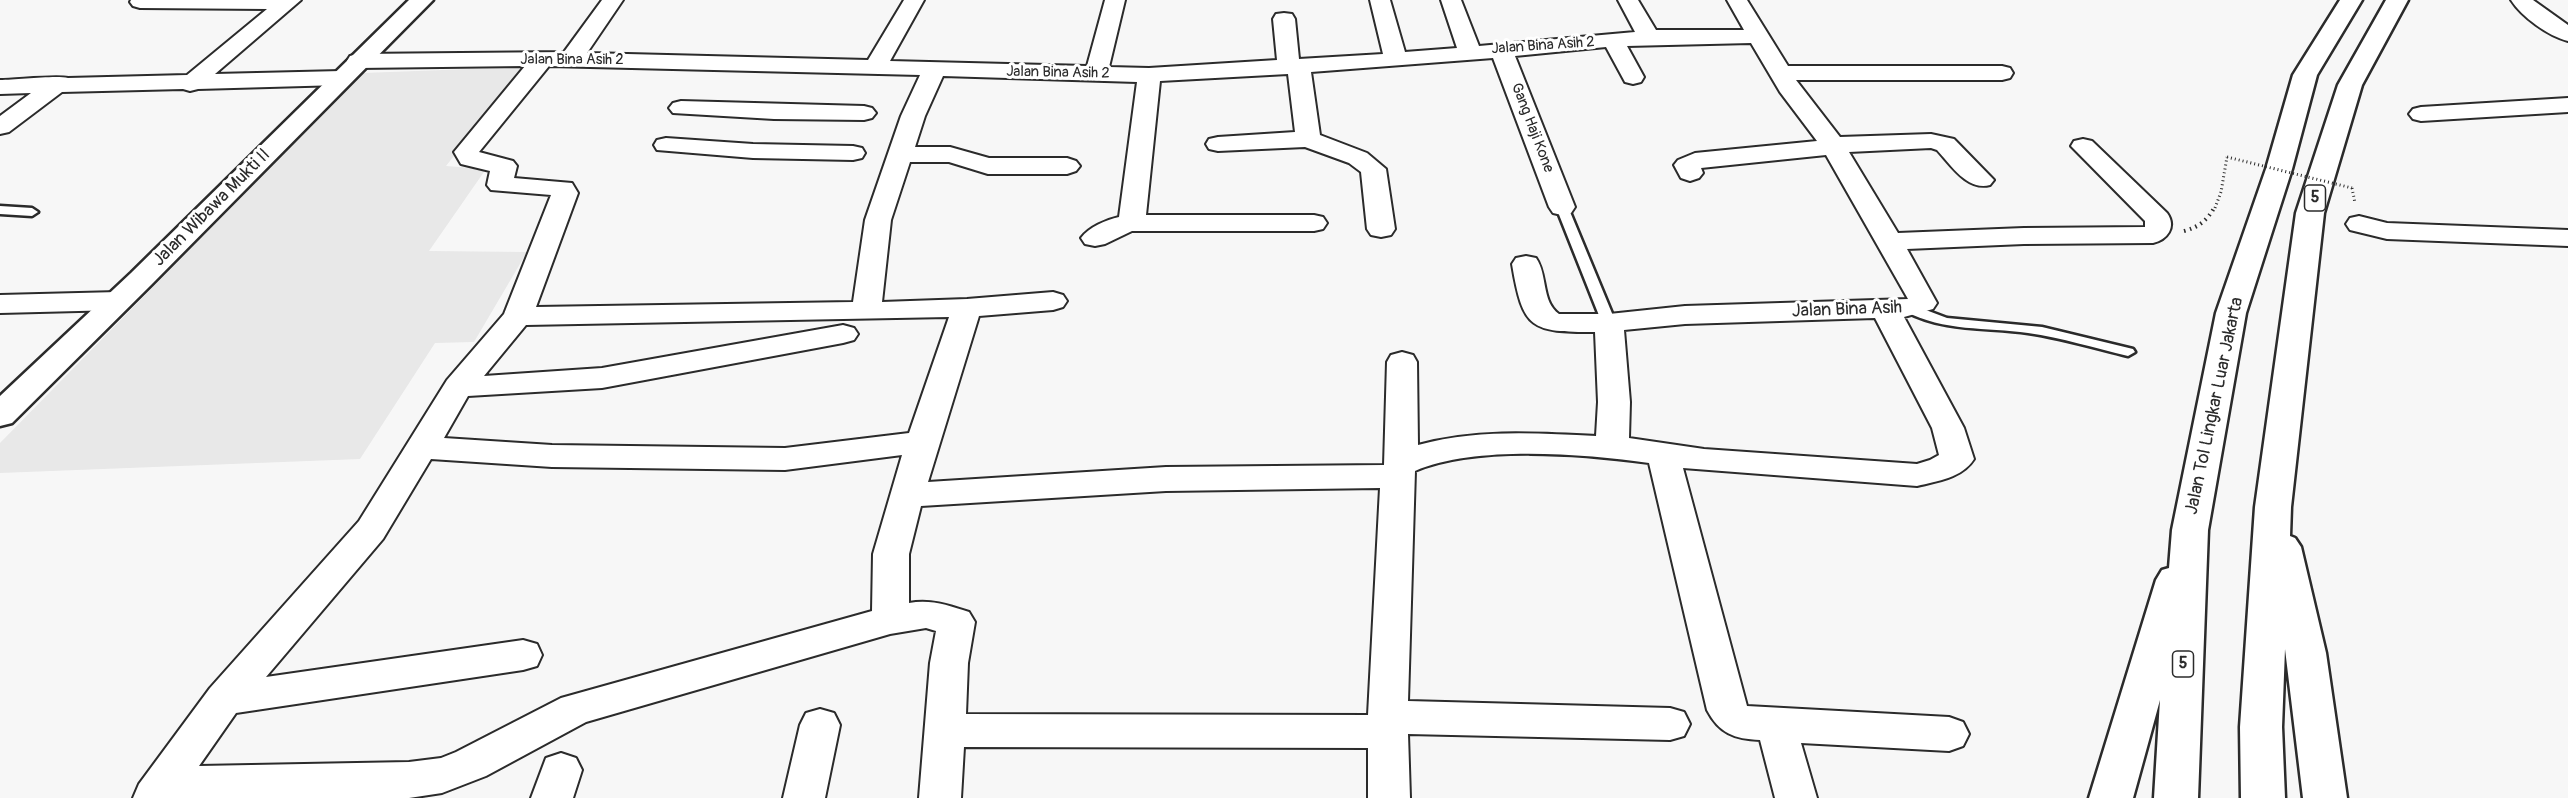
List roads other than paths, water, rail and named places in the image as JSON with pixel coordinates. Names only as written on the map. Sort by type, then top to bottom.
[{"type":"main road","name":"Jalan Wibawa Mukti II","points":[[0,415],[422,0]]},
{"type":"main road","name":"Jalan Tol Lingkar Luar Jakarta","points":[[2176,798],[2190,530],[2231,313],[2279,169],[2305,75],[2351,0]]},
{"type":"main road","name":"5","points":[[2263,798],[2261,727],[2273,507],[2310,213],[2350,85],[2397,0]]},
{"type":"main road","points":[[2273,507],[2306,653],[2325,798]]},
{"type":"main road","points":[[2111,798],[2190,530]]},
{"type":"street","points":[[158,791],[224,699],[371,530],[458,387],[518,316],[565,193],[563,188],[500,185],[504,166],[470,159],[466,152],[613,0]]},
{"type":"street","points":[[875,68],[914,0]]},
{"type":"street","points":[[1096,74],[1115,0]]},
{"type":"street","points":[[1380,0],[1396,60]]},
{"type":"street","points":[[1451,0],[1470,52]]},
{"type":"street","points":[[1628,0],[1649,37]]},
{"type":"street","name":"Jalan Bina Asih","points":[[1526,264],[1535,304],[1546,320],[1553,323],[1609,323],[1685,315],[1897,314],[1920,305],[1923,300],[1833,146],[1780,73],[1756,36],[1737,0]]},
{"type":"street","points":[[2521,0],[2536,14],[2568,34]]},
{"type":"street","points":[[140,2],[284,1]]},
{"type":"street","points":[[190,84],[284,1]]},
{"type":"street","points":[[1284,19],[1308,139]]},
{"type":"street","name":"Jalan Bina Asih 2","points":[[0,87],[60,83],[190,84],[350,70],[557,59],[1149,75],[1396,60],[1649,37],[1756,36]]},
{"type":"street","points":[[1614,41],[1633,77]]},
{"type":"street","name":"Gang Haji Kone","points":[[1501,49],[1562,207]]},
{"type":"street","points":[[753,151],[798,64]]},
{"type":"street","points":[[867,311],[878,220],[899,153],[934,70]]},
{"type":"street","points":[[1780,73],[2002,73]]},
{"type":"street","points":[[1132,223],[1149,75]]},
{"type":"street","points":[[0,127],[60,83]]},
{"type":"street","points":[[2421,114],[2568,105]]},
{"type":"street","points":[[681,108],[864,113]]},
{"type":"street","points":[[1690,172],[1687,165],[1695,160],[1833,146],[1931,141],[1952,135],[1982,180]]},
{"type":"street","points":[[1218,144],[1308,139],[1358,158],[1373,170],[1381,229]]},
{"type":"street","points":[[666,146],[853,153]]},
{"type":"street","points":[[1890,242],[2153,235],[2158,229],[2158,219],[2083,146]]},
{"type":"street","points":[[899,153],[950,155],[988,166],[1067,166]]},
{"type":"street","points":[[1095,238],[1117,226],[1132,223],[1314,224]]},
{"type":"street","points":[[2359,224],[2387,231],[2568,238]]},
{"type":"street","points":[[0,304],[118,301]]},
{"type":"street","points":[[518,316],[867,311],[967,308],[1053,301]]},
{"type":"street","points":[[890,620],[891,554],[922,441],[967,308]]},
{"type":"street","points":[[907,495],[1166,479],[1399,470],[1443,449],[1482,445],[1612,447],[1704,460],[1917,475],[1941,469],[1957,459],[1948,428],[1897,314],[1643,326]]},
{"type":"street","points":[[1609,323],[1614,402],[1612,447]]},
{"type":"street","points":[[458,387],[551,383],[602,378],[843,334]]},
{"type":"street","points":[[1389,798],[1388,724],[1402,362]]},
{"type":"street","points":[[422,447],[552,456],[785,459],[922,441]]},
{"type":"street","points":[[1664,454],[1727,710],[1732,717],[1742,723],[1949,734]]},
{"type":"street","points":[[158,791],[409,780],[442,775],[471,765],[534,729],[575,709],[890,620],[926,614],[956,622],[949,663],[940,798]]},
{"type":"street","points":[[224,699],[523,655]]},
{"type":"street","points":[[1775,723],[1796,798]]},
{"type":"street","points":[[945,730],[1388,724],[1670,724]]},
{"type":"street","points":[[804,798],[820,725]]},
{"type":"lane","points":[[1562,207],[1609,323]]},
{"type":"lane","points":[[0,210],[32,212]]},
{"type":"lane","points":[[1897,314],[1920,314],[1947,323],[2013,327],[2046,332],[2128,352]]}]
